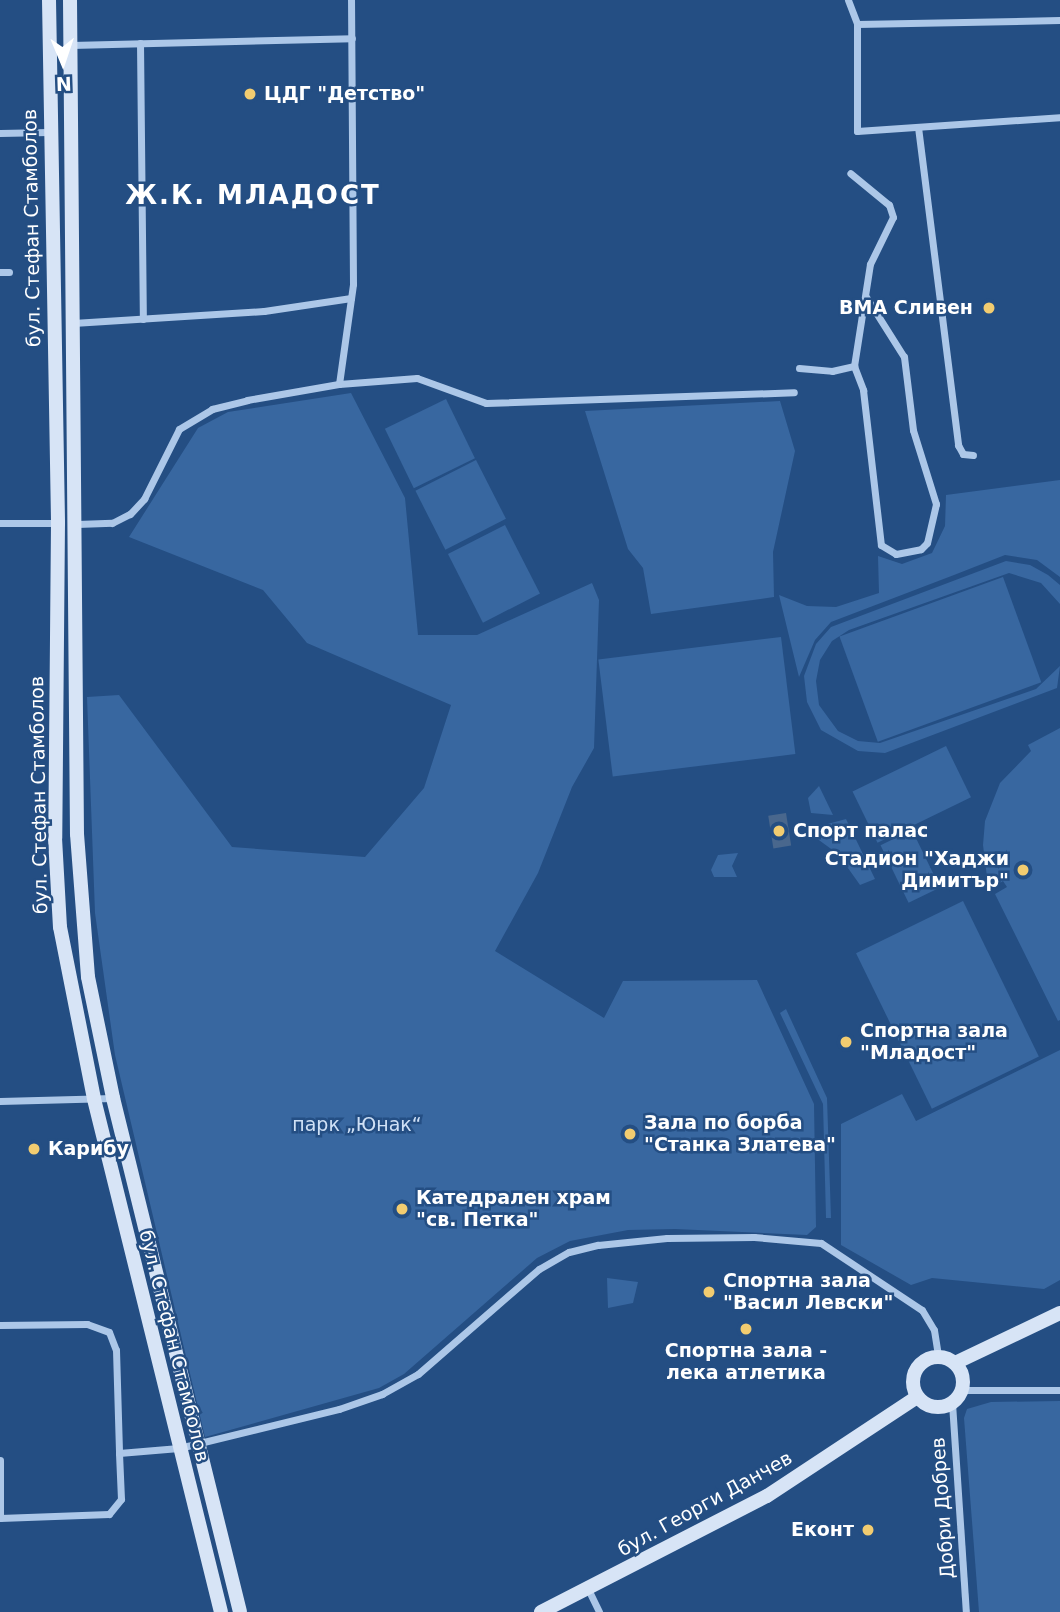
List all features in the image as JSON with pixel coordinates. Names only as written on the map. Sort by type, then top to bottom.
[{"type":"main road","name":"бул. Стефан Стамболов","points":[[49,0],[49,132],[58,523],[55,838],[60,927],[94,1099],[220,1612]]},
{"type":"main road","name":"бул. Стефан Стамболов","points":[[70,0],[77,834],[88,977],[113,1098],[240,1612]]},
{"type":"main road","points":[[58,523],[76,524]]},
{"type":"main road","points":[[955,1363],[1060,1313]]},
{"type":"main road","points":[[938,1356],[955,1363],[963,1378],[962,1390],[952,1403],[934,1407],[918,1397],[913,1386],[915,1370],[927,1359],[938,1356]]},
{"type":"main road","name":"бул. Георги Данчев","points":[[541,1612],[767,1496],[918,1397]]},
{"type":"street","points":[[339,384],[351,298],[351,0]]},
{"type":"street","points":[[848,0],[857,24],[857,131],[1060,117]]},
{"type":"street","points":[[857,24],[1060,20]]},
{"type":"street","points":[[71,45],[352,38]]},
{"type":"street","points":[[140,43],[143,319]]},
{"type":"street","points":[[918,127],[958,445],[963,454],[973,455]]},
{"type":"street","points":[[0,133],[49,132]]},
{"type":"street","points":[[850,173],[888,205],[893,217],[870,264],[854,366],[863,390],[881,545],[895,554],[921,550],[927,543],[936,504],[913,430],[904,357],[866,297]]},
{"type":"street","points":[[0,272],[9,272]]},
{"type":"street","points":[[72,323],[264,311],[351,298]]},
{"type":"street","points":[[799,368],[832,371],[854,366]]},
{"type":"street","points":[[76,524],[112,523],[130,514],[144,499],[179,429],[194,418],[247,400],[339,384],[417,377],[486,403],[794,392]]},
{"type":"street","points":[[0,523],[58,523]]},
{"type":"street","points":[[0,1101],[113,1098]]},
{"type":"street","points":[[120,1453],[179,1448],[339,1409],[382,1394],[418,1374],[559,1256],[632,1240],[754,1237],[821,1243],[922,1310],[934,1330],[938,1356]]},
{"type":"street","points":[[0,1325],[87,1324],[108,1332],[116,1350],[121,1499],[109,1514],[0,1518],[0,1460]]},
{"type":"street","points":[[962,1390],[1060,1390]]},
{"type":"street","name":"Добри Добрев","points":[[952,1403],[966,1612]]},
{"type":"street","points":[[587,1589],[600,1612]]},
{"type":"green space","name":"парк „Юнак“","points":[[351,393],[405,498],[418,635],[477,635],[592,583],[599,600],[594,748],[572,787],[538,873],[495,951],[604,1018],[623,981],[757,980],[814,1104],[816,1227],[807,1235],[675,1229],[628,1230],[570,1241],[537,1258],[404,1374],[379,1388],[205,1437],[115,1055],[95,913],[87,697],[119,695],[232,847],[365,857],[424,788],[451,705],[307,643],[263,590],[129,537],[198,428],[228,412]]},
{"type":"green space","points":[[446,399],[475,458],[414,488],[385,429]]},
{"type":"green space","points":[[780,401],[795,451],[773,552],[774,597],[651,614],[643,568],[628,549],[585,411]]},
{"type":"green space","points":[[476,460],[506,519],[445,550],[415,491]]},
{"type":"green space","points":[[1060,480],[1060,577],[1037,560],[1005,555],[831,622],[815,640],[799,677],[779,595],[807,606],[836,607],[879,593],[878,556],[902,564],[932,553],[945,526],[946,495]]},
{"type":"green space","points":[[505,525],[540,594],[483,623],[448,554]]},
{"type":"green space","points":[[1006,561],[1030,565],[1048,575],[1060,585],[1060,604],[1041,583],[1009,573],[849,630],[832,641],[820,660],[816,681],[819,705],[838,731],[858,741],[880,743],[1036,689],[1060,666],[1057,688],[885,753],[858,751],[821,730],[807,702],[804,676],[816,644],[831,627]]},
{"type":"green space","points":[[1003,577],[1041,682],[878,742],[839,637]]},
{"type":"green space","points":[[781,637],[795,754],[613,777],[598,659]]},
{"type":"green space","name":"Стадион \"Хаджи Димитър\"","points":[[1060,728],[1058,1021],[995,894],[1007,887],[1003,881],[992,888],[987,877],[983,845],[985,821],[1000,783],[1031,751],[1028,745]]},
{"type":"green space","points":[[946,746],[971,797],[878,843],[853,792]]},
{"type":"green space","points":[[819,786],[833,815],[811,813],[808,798]]},
{"type":"green space","points":[[846,819],[875,879],[860,885],[838,854],[812,835],[820,826]]},
{"type":"green space","points":[[912,830],[940,888],[909,903],[881,845]]},
{"type":"green space","points":[[738,853],[732,866],[737,877],[714,877],[711,870],[718,855]]},
{"type":"green space","points":[[963,901],[1039,1056],[932,1109],[856,953]]},
{"type":"green space","points":[[786,1009],[827,1098],[831,1218],[826,1218],[823,1104],[780,1013]]},
{"type":"green space","points":[[1060,1050],[1060,1280],[1044,1289],[932,1278],[911,1285],[841,1245],[841,1124],[902,1094],[916,1121]]},
{"type":"green space","points":[[607,1278],[638,1282],[633,1303],[608,1308]]},
{"type":"green space","points":[[1060,1401],[1060,1612],[979,1612],[964,1418],[967,1409],[991,1402]]},
{"type":"shaded area","name":"Спорт палас","points":[[786,813],[791,846],[773,848],[768,816]]},
{"type":"place","name":"ЦДГ \"Детство\"","points":[[250,94]]},
{"type":"place","name":"ВМА Сливен","points":[[989,308]]},
{"type":"place","name":"Спорт палас","points":[[779,831]]},
{"type":"place","name":"Стадион \"Хаджи Димитър\"","points":[[1023,870]]},
{"type":"place","name":"Спортна зала \"Младост\"","points":[[846,1042]]},
{"type":"place","name":"Зала по борба \"Станка Златева\"","points":[[630,1134]]},
{"type":"place","name":"Карибу","points":[[34,1149]]},
{"type":"place","name":"Катедрален храм \"св. Петка\"","points":[[402,1209]]},
{"type":"place","name":"Спортна зала \"Васил Левски\"","points":[[709,1292]]},
{"type":"place","name":"Спортна зала - лека атлетика","points":[[746,1329]]},
{"type":"place","name":"Еконт","points":[[868,1530]]},
{"type":"district","name":"Ж.К. МЛАДОСТ","points":[[253,196]]}]
